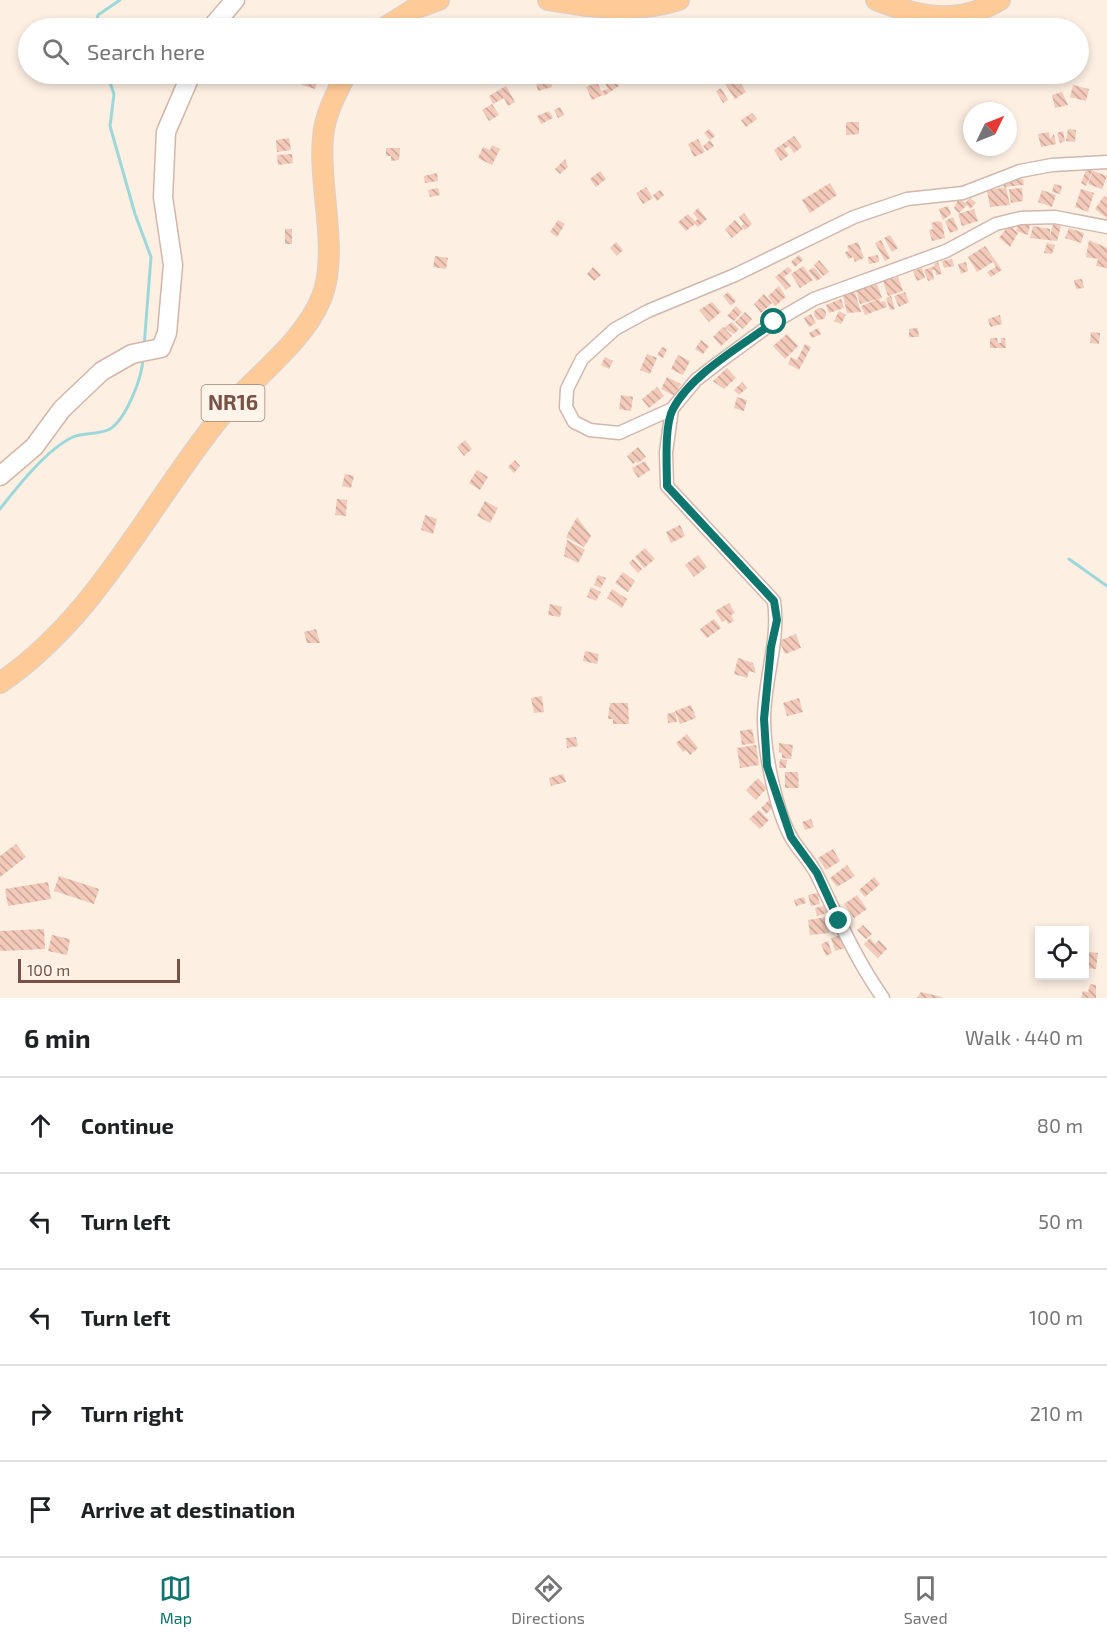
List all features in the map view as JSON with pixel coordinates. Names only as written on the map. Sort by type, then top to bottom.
[{"type":"main road","points":[[220,18],[235,0]]},
{"type":"main road","points":[[400,18],[414,9],[439,0]]},
{"type":"main road","points":[[548,0],[615,10],[654,8],[680,0]]},
{"type":"main road","points":[[876,0],[909,13],[935,18],[959,17],[985,9],[1000,0]]},
{"type":"main road","points":[[0,476],[34,447],[62,408],[102,371],[132,354],[161,348],[167,333],[173,265],[163,197],[166,132],[187,84]]},
{"type":"main road","name":"NR16","points":[[0,683],[36,656],[98,591],[188,458],[229,406],[304,326],[321,299],[328,256],[323,137],[331,105],[341,84]]},
{"type":"street","points":[[1107,162],[1052,165],[1020,171],[963,193],[907,199],[854,217],[735,275],[648,311],[615,329],[582,359],[567,389],[566,407],[574,422],[590,430],[619,433],[672,409],[696,380],[774,322],[814,299],[946,251],[996,224],[1021,218],[1054,217],[1107,227]]},
{"type":"street","points":[[672,409],[666,452],[667,486],[774,601],[777,620],[771,647],[764,719],[767,766],[791,837],[817,873],[844,931],[883,998]]},
{"type":"building","points":[[302,84],[317,84],[315,89]]},
{"type":"building","points":[[536,84],[551,84],[552,87],[538,91]]},
{"type":"building","points":[[598,84],[603,95],[592,100],[586,87]]},
{"type":"building","points":[[605,84],[618,84],[619,86],[604,96],[602,91],[608,89]]},
{"type":"building","points":[[725,84],[741,84],[746,92],[735,99]]},
{"type":"building","points":[[1073,85],[1089,89],[1086,101],[1070,97]]},
{"type":"building","points":[[506,86],[515,102],[508,106],[504,98],[493,104],[489,96]]},
{"type":"building","points":[[721,88],[728,100],[723,103],[716,91]]},
{"type":"building","points":[[1062,92],[1068,105],[1055,108],[1052,95]]},
{"type":"building","points":[[492,104],[499,115],[489,121],[482,110]]},
{"type":"building","points":[[560,107],[564,115],[558,118],[554,110]]},
{"type":"building","points":[[549,111],[553,118],[541,124],[537,116]]},
{"type":"building","points":[[752,113],[757,119],[746,127],[741,120]]},
{"type":"building","points":[[846,122],[859,122],[859,134],[846,135]]},
{"type":"building","points":[[709,129],[715,136],[710,140],[704,133]]},
{"type":"building","points":[[1068,129],[1076,130],[1075,142],[1066,141]]},
{"type":"building","points":[[1063,131],[1065,141],[1060,143],[1057,133]]},
{"type":"building","points":[[1049,132],[1050,139],[1054,134],[1056,144],[1041,147],[1038,134]]},
{"type":"building","points":[[794,136],[802,147],[794,153],[789,146],[784,149],[789,155],[781,161],[774,150]]},
{"type":"building","points":[[289,138],[291,150],[277,152],[276,140]]},
{"type":"building","points":[[698,139],[705,152],[694,157],[688,144]]},
{"type":"building","points":[[710,140],[714,146],[707,151],[703,146]]},
{"type":"building","points":[[492,145],[500,149],[492,165],[478,158],[483,147],[490,150]]},
{"type":"building","points":[[386,148],[400,148],[399,160],[391,161],[391,156],[386,156]]},
{"type":"building","points":[[292,154],[293,163],[278,165],[277,155]]},
{"type":"building","points":[[565,159],[568,167],[560,174],[555,169]]},
{"type":"building","points":[[1087,168],[1093,170],[1086,186],[1081,183]]},
{"type":"building","points":[[600,171],[606,179],[596,187],[590,179]]},
{"type":"building","points":[[1093,171],[1107,176],[1102,189],[1088,184]]},
{"type":"building","points":[[437,173],[438,181],[425,183],[424,176]]},
{"type":"building","points":[[1023,179],[1024,185],[1004,187],[1004,180]]},
{"type":"building","points":[[830,183],[837,195],[810,213],[802,200]]},
{"type":"building","points":[[1054,184],[1062,186],[1060,194],[1052,192]]},
{"type":"building","points":[[646,187],[653,198],[643,204],[636,193]]},
{"type":"building","points":[[1006,187],[1010,205],[990,207],[987,191]]},
{"type":"building","points":[[438,188],[440,195],[430,197],[428,190]]},
{"type":"building","points":[[1022,188],[1023,201],[1011,203],[1009,189]]},
{"type":"building","points":[[1081,189],[1094,193],[1088,212],[1075,207]]},
{"type":"building","points":[[660,190],[664,195],[657,201],[653,195]]},
{"type":"building","points":[[1042,190],[1056,195],[1052,207],[1038,202]]},
{"type":"building","points":[[1104,196],[1107,198],[1107,218],[1095,209]]},
{"type":"building","points":[[959,198],[965,203],[970,198],[976,203],[970,209],[967,205],[959,213],[954,208]]},
{"type":"building","points":[[948,206],[951,214],[943,220],[939,209]]},
{"type":"building","points":[[698,208],[707,219],[698,227],[695,224],[686,231],[678,222],[688,214],[695,221],[698,219],[693,213]]},
{"type":"building","points":[[974,209],[978,221],[962,226],[958,214]]},
{"type":"building","points":[[744,213],[752,224],[745,230],[741,226],[744,224],[739,217]]},
{"type":"building","points":[[953,217],[958,230],[950,233],[945,221]]},
{"type":"building","points":[[558,220],[565,224],[557,237],[550,232]]},
{"type":"building","points":[[735,220],[743,229],[732,238],[725,229]]},
{"type":"building","points":[[938,221],[942,223],[945,238],[932,241],[929,230],[933,229],[931,223]]},
{"type":"building","points":[[1018,223],[1030,225],[1028,235],[1016,231]]},
{"type":"building","points":[[1053,224],[1061,226],[1057,241],[1030,238],[1033,226],[1050,229],[1050,236]]},
{"type":"building","points":[[1009,225],[1018,233],[1010,247],[999,238]]},
{"type":"building","points":[[1069,228],[1084,233],[1081,243],[1065,238]]},
{"type":"building","points":[[285,229],[292,229],[292,244],[285,244]]},
{"type":"building","points":[[890,235],[898,248],[892,252],[884,238]]},
{"type":"building","points":[[881,240],[890,258],[885,261],[875,243]]},
{"type":"building","points":[[1089,240],[1107,248],[1107,268],[1096,266],[1098,259],[1086,257]]},
{"type":"building","points":[[616,242],[623,250],[617,256],[610,248]]},
{"type":"building","points":[[858,242],[864,258],[855,262],[853,257],[848,259],[845,252],[849,251],[847,246]]},
{"type":"building","points":[[1047,243],[1055,245],[1052,254],[1044,253]]},
{"type":"building","points":[[985,246],[1002,270],[991,277],[987,272],[996,267],[993,262],[977,272],[968,257]]},
{"type":"building","points":[[799,255],[803,260],[795,267],[791,262]]},
{"type":"building","points":[[878,255],[879,262],[869,264],[868,257]]},
{"type":"building","points":[[435,256],[448,258],[446,269],[433,267]]},
{"type":"building","points":[[952,259],[954,266],[944,268],[942,261]]},
{"type":"building","points":[[819,260],[829,272],[823,276],[814,265]]},
{"type":"building","points":[[938,262],[942,274],[936,275],[935,270],[932,270],[934,279],[928,281],[924,270],[935,266],[934,264]]},
{"type":"building","points":[[966,262],[968,271],[961,274],[958,264]]},
{"type":"building","points":[[803,266],[813,280],[800,288],[791,274]]},
{"type":"building","points":[[593,267],[601,275],[594,281],[587,274]]},
{"type":"building","points":[[788,267],[792,271],[784,277],[791,286],[786,290],[775,277]]},
{"type":"building","points":[[814,267],[822,277],[817,281],[808,271]]},
{"type":"building","points":[[922,268],[925,278],[917,281],[913,271]]},
{"type":"building","points":[[894,275],[894,278],[898,277],[903,291],[888,296],[883,281]]},
{"type":"building","points":[[1082,279],[1084,288],[1076,289],[1074,280]]},
{"type":"building","points":[[877,284],[882,298],[860,304],[856,290]]},
{"type":"building","points":[[779,286],[786,297],[775,306],[768,296]]},
{"type":"building","points":[[854,289],[861,312],[847,313],[842,292]]},
{"type":"building","points":[[728,292],[736,301],[731,306],[723,296]]},
{"type":"building","points":[[905,292],[909,302],[899,307],[894,296]]},
{"type":"building","points":[[764,294],[772,303],[761,313],[754,304]]},
{"type":"building","points":[[891,296],[895,309],[890,310],[886,298]]},
{"type":"building","points":[[841,299],[844,308],[829,313],[826,305]]},
{"type":"building","points":[[879,299],[880,302],[885,301],[887,307],[865,315],[861,306]]},
{"type":"building","points":[[712,302],[721,312],[709,322],[699,310]]},
{"type":"building","points":[[736,306],[742,312],[734,321],[727,316]]},
{"type":"building","points":[[822,308],[825,309],[825,319],[818,320],[815,319],[814,312],[815,309]]},
{"type":"building","points":[[839,311],[846,315],[841,324],[834,321]]},
{"type":"building","points":[[745,312],[752,319],[743,329],[735,322]]},
{"type":"building","points":[[811,314],[816,323],[809,327],[804,318]]},
{"type":"building","points":[[1000,315],[1002,324],[990,327],[988,319]]},
{"type":"building","points":[[732,322],[739,329],[734,334],[724,328]]},
{"type":"building","points":[[723,327],[732,336],[721,346],[713,337]]},
{"type":"building","points":[[818,328],[821,334],[812,338],[809,333]]},
{"type":"building","points":[[918,328],[919,337],[909,337],[909,329]]},
{"type":"building","points":[[1091,332],[1100,333],[1099,344],[1090,343]]},
{"type":"building","points":[[787,334],[798,346],[785,359],[773,346]]},
{"type":"building","points":[[990,338],[997,338],[998,343],[1001,343],[1001,338],[1005,338],[1006,348],[990,348]]},
{"type":"building","points":[[701,340],[709,346],[703,354],[695,349]]},
{"type":"building","points":[[805,344],[811,347],[799,370],[788,364],[791,357],[797,360]]},
{"type":"building","points":[[662,347],[667,349],[663,358],[657,355]]},
{"type":"building","points":[[647,354],[657,358],[650,374],[640,370]]},
{"type":"building","points":[[678,355],[690,361],[683,375],[671,369]]},
{"type":"building","points":[[605,357],[613,361],[609,369],[601,365]]},
{"type":"building","points":[[727,368],[736,378],[724,389],[713,381]]},
{"type":"building","points":[[667,377],[681,384],[675,396],[661,389]]},
{"type":"building","points":[[742,382],[747,388],[739,395],[734,390]]},
{"type":"building","points":[[657,387],[664,396],[649,408],[642,399]]},
{"type":"building","points":[[621,395],[633,397],[631,411],[619,409]]},
{"type":"building","points":[[737,397],[747,400],[744,411],[734,408]]},
{"type":"building","points":[[465,440],[472,449],[464,456],[457,447]]},
{"type":"building","points":[[638,447],[646,457],[633,464],[627,456]]},
{"type":"building","points":[[515,460],[520,466],[514,473],[508,467]]},
{"type":"building","points":[[645,461],[650,470],[638,478],[632,468]]},
{"type":"building","points":[[477,470],[488,477],[480,490],[469,483]]},
{"type":"building","points":[[345,474],[354,476],[351,488],[342,486]]},
{"type":"building","points":[[337,499],[347,500],[346,516],[335,515]]},
{"type":"building","points":[[485,501],[498,508],[490,523],[477,516]]},
{"type":"building","points":[[425,515],[437,519],[433,534],[421,530]]},
{"type":"building","points":[[577,517],[591,536],[584,547],[566,537]]},
{"type":"building","points":[[680,525],[685,536],[671,543],[666,532]]},
{"type":"building","points":[[567,540],[585,550],[578,563],[564,556]]},
{"type":"building","points":[[645,548],[655,559],[644,568],[635,557]]},
{"type":"building","points":[[698,555],[707,567],[694,577],[685,565]]},
{"type":"building","points":[[633,559],[642,569],[638,573],[629,563]]},
{"type":"building","points":[[623,572],[635,581],[628,592],[615,583]]},
{"type":"building","points":[[598,575],[606,578],[601,588],[594,585]]},
{"type":"building","points":[[591,587],[601,592],[596,601],[587,597]]},
{"type":"building","points":[[612,589],[627,599],[622,608],[607,598]]},
{"type":"building","points":[[729,603],[735,613],[731,615],[734,621],[728,624],[726,620],[722,622],[715,611]]},
{"type":"building","points":[[550,604],[562,607],[560,617],[548,615]]},
{"type":"building","points":[[714,619],[721,628],[707,638],[700,629]]},
{"type":"building","points":[[316,629],[320,643],[307,643],[304,632]]},
{"type":"building","points":[[796,634],[801,648],[785,654],[779,641]]},
{"type":"building","points":[[585,651],[599,654],[597,664],[583,661]]},
{"type":"building","points":[[738,658],[753,663],[756,673],[749,671],[747,678],[734,674]]},
{"type":"building","points":[[542,696],[544,712],[534,713],[531,698]]},
{"type":"building","points":[[799,698],[803,712],[787,716],[783,703]]},
{"type":"building","points":[[610,703],[628,703],[629,724],[613,724],[613,719],[608,719]]},
{"type":"building","points":[[691,705],[696,718],[680,724],[675,711]]},
{"type":"building","points":[[675,712],[677,722],[668,723],[667,714]]},
{"type":"building","points":[[752,729],[755,743],[742,745],[740,731]]},
{"type":"building","points":[[687,734],[698,748],[690,755],[686,750],[683,752],[676,743]]},
{"type":"building","points":[[576,737],[578,746],[567,748],[566,738]]},
{"type":"building","points":[[779,743],[793,745],[791,759],[782,758]]},
{"type":"building","points":[[756,745],[759,765],[740,768],[737,748]]},
{"type":"building","points":[[780,759],[787,760],[786,768],[779,768]]},
{"type":"building","points":[[785,772],[798,772],[799,788],[785,788]]},
{"type":"building","points":[[563,774],[566,782],[551,786],[549,778]]},
{"type":"building","points":[[758,778],[767,788],[756,800],[746,790]]},
{"type":"building","points":[[771,798],[777,804],[766,814],[761,808]]},
{"type":"building","points":[[759,810],[769,820],[760,829],[749,819]]},
{"type":"building","points":[[811,819],[814,827],[805,830],[802,822]]},
{"type":"building","points":[[16,844],[26,857],[0,877],[0,856]]},
{"type":"building","points":[[833,849],[840,861],[826,870],[818,858]]},
{"type":"building","points":[[847,865],[855,876],[837,887],[830,878]]},
{"type":"building","points":[[59,876],[99,889],[94,904],[54,891]]},
{"type":"building","points":[[874,877],[880,884],[865,897],[859,890]]},
{"type":"building","points":[[48,882],[51,899],[8,906],[5,889]]},
{"type":"building","points":[[822,892],[823,896],[818,897],[820,904],[811,906],[808,895]]},
{"type":"building","points":[[857,895],[867,909],[854,918],[844,904]]},
{"type":"building","points":[[804,897],[806,903],[796,906],[794,900]]},
{"type":"building","points":[[827,905],[830,912],[817,916],[815,908]]},
{"type":"building","points":[[827,917],[829,933],[810,935],[808,920]]},
{"type":"building","points":[[863,925],[872,934],[866,939],[857,930]]},
{"type":"building","points":[[44,929],[45,949],[0,951],[0,931]]},
{"type":"building","points":[[52,935],[70,939],[67,955],[48,951]]},
{"type":"building","points":[[841,935],[845,948],[835,951],[831,938]]},
{"type":"building","points":[[870,938],[875,944],[879,940],[887,949],[878,958],[864,944]]},
{"type":"building","points":[[828,941],[832,953],[826,956],[821,944]]},
{"type":"building","points":[[1089,952],[1098,953],[1096,969],[1089,968]]},
{"type":"building","points":[[1090,984],[1096,985],[1096,998],[1081,998],[1083,991],[1088,992]]},
{"type":"building","points":[[921,992],[942,997],[942,998],[917,998]]},
{"type":"waterway","points":[[97,18],[98,15],[120,0]]},
{"type":"waterway","points":[[110,84],[114,94],[110,126],[135,214],[151,257],[144,347]]},
{"type":"waterway","points":[[0,509],[33,469],[53,450],[77,435],[106,431],[116,424],[132,397],[140,377],[143,359]]},
{"type":"waterway","points":[[1069,559],[1107,586]]},
{"type":"route","points":[[774,322],[696,380],[672,409],[666,452],[667,486],[746,571],[762,585],[774,601],[777,620],[771,647],[764,719],[767,766],[791,837],[817,873],[839,921]]}]
